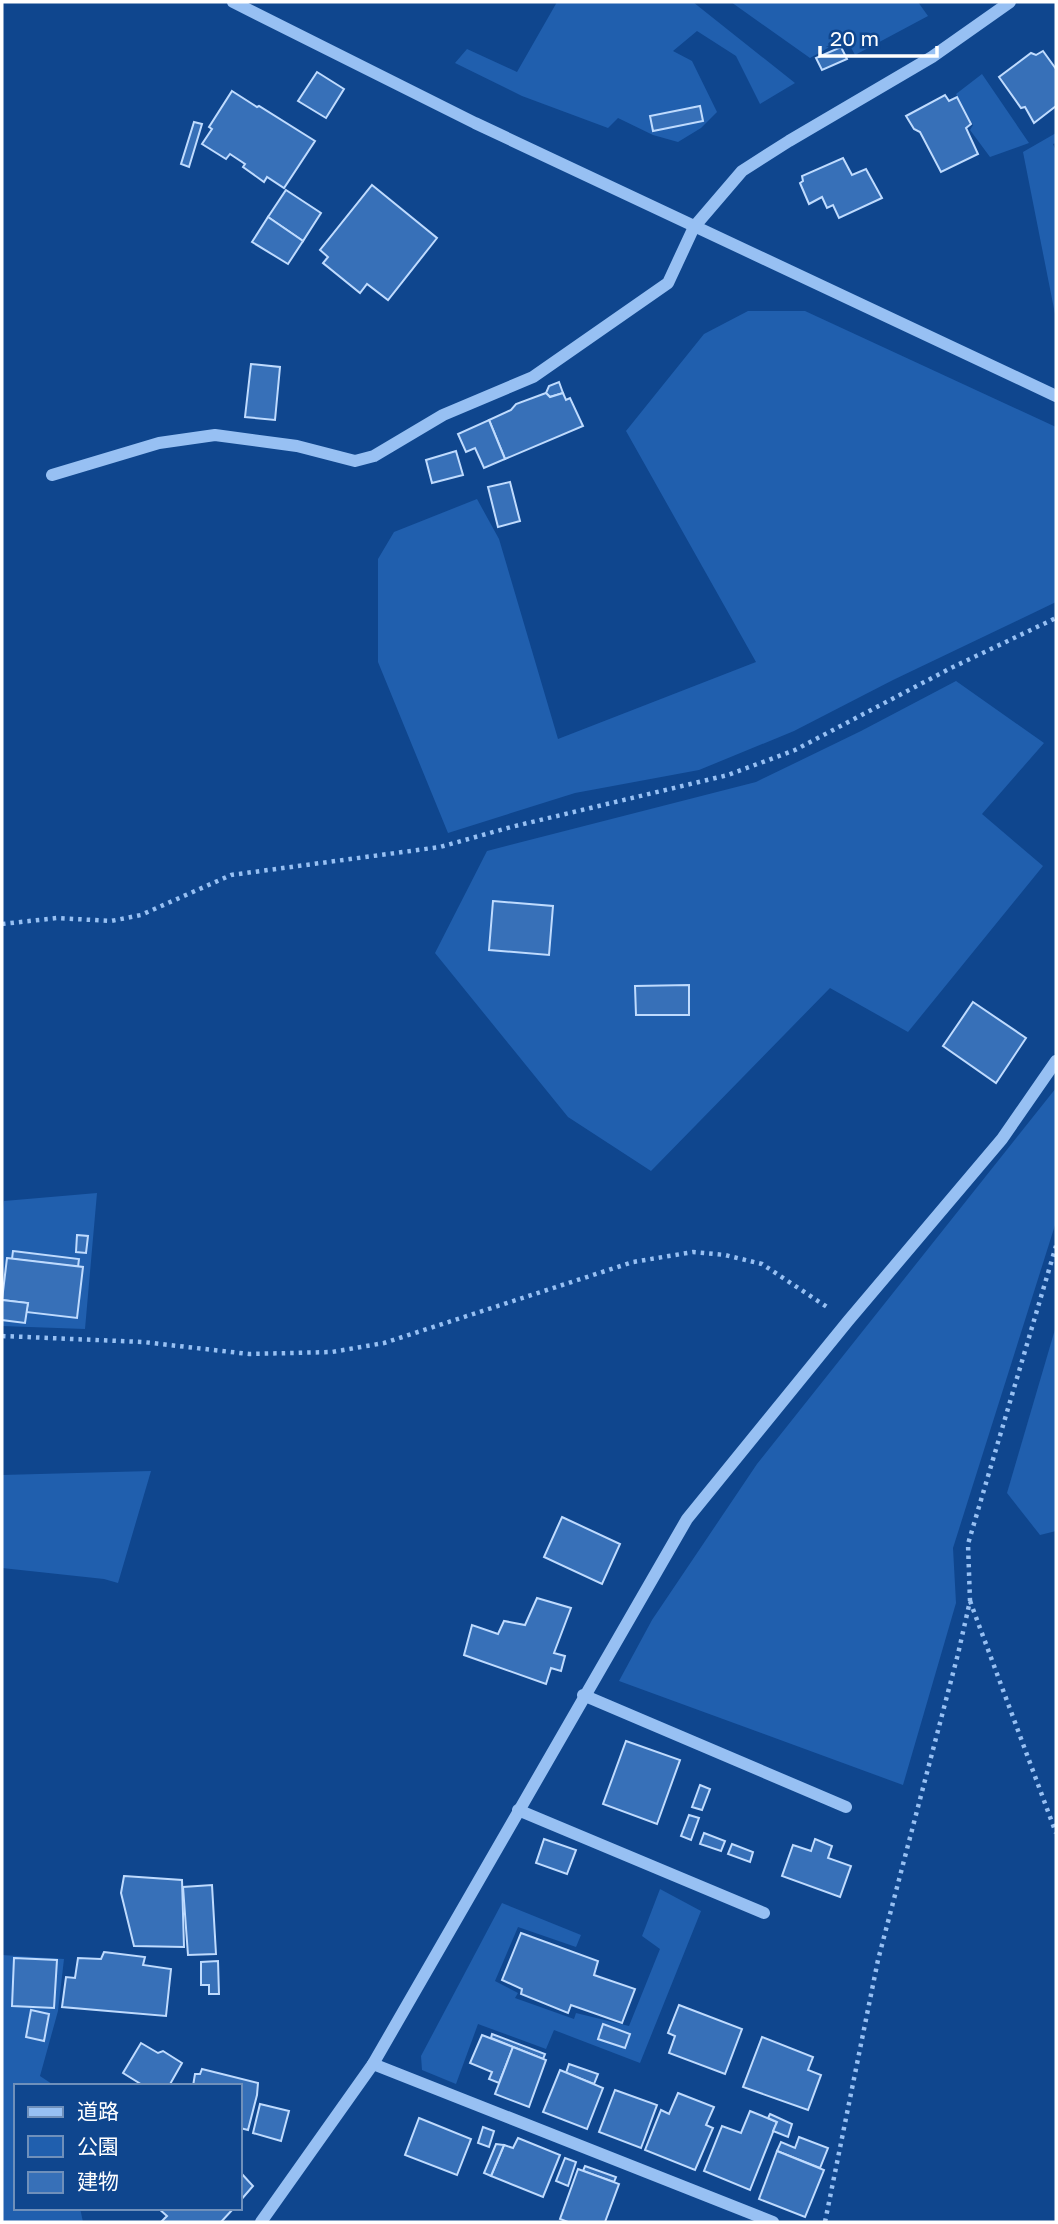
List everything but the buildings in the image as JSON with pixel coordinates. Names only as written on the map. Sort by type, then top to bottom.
[{"type":"street","points":[[233,2],[475,123],[1056,396]]},
{"type":"street","points":[[52,475],[159,443],[215,435],[297,446],[355,461],[374,456],[443,415],[533,377],[668,283],[694,227],[742,170],[932,57],[1010,2]]},
{"type":"street","points":[[261,2222],[373,2064],[687,1518],[848,1321],[1002,1139],[1056,1060]]},
{"type":"street","points":[[583,1695],[846,1807]]},
{"type":"street","points":[[518,1810],[764,1913]]},
{"type":"street","points":[[373,2064],[773,2222]]},
{"type":"path","points":[[2,924],[57,918],[111,921],[141,915],[231,875],[440,847],[511,827],[728,775],[794,750],[951,668],[1056,618]]},
{"type":"path","points":[[825,2222],[878,1960],[970,1601],[968,1544],[1056,1246]]},
{"type":"path","points":[[2,1336],[143,1342],[249,1354],[332,1352],[384,1343],[633,1262],[693,1252],[725,1255],[762,1264],[848,1321]]},
{"type":"path","points":[[970,1601],[1056,1833]]},
{"type":"green space","points":[[557,2],[693,2],[795,83],[760,104],[736,56],[697,31],[673,51],[692,61],[717,112],[701,128],[678,142],[653,135],[618,118],[608,128],[522,96],[455,63],[467,49],[517,72]]},
{"type":"green space","points":[[731,2],[918,2],[928,16],[855,55],[846,38],[810,58]]},
{"type":"green space","points":[[982,74],[1029,143],[990,157],[970,130],[973,125],[956,94]]},
{"type":"green space","points":[[1056,133],[1056,143],[1053,144],[1056,151],[1056,319],[1023,152]]},
{"type":"green space","points":[[748,311],[805,311],[1056,427],[1056,602],[794,731],[699,770],[575,793],[448,833],[378,662],[378,559],[394,532],[477,499],[499,539],[558,739],[756,662],[626,431],[704,334]]},
{"type":"green space","points":[[956,681],[1044,743],[982,814],[1043,866],[908,1032],[830,988],[651,1171],[568,1117],[435,953],[487,851],[756,782]],"holes":[[[493,901],[553,906],[489,949]],[[635,986],[689,986],[689,1015],[636,1015]]]},
{"type":"green space","points":[[1056,1088],[1056,1222],[953,1548],[956,1603],[903,1785],[619,1681],[652,1620],[757,1464]]},
{"type":"green space","points":[[97,1193],[85,1329],[2,1326],[2,1320],[25,1323],[26,1312],[78,1267],[79,1260],[14,1251],[12,1259],[7,1259],[2,1300],[4,1201]]},
{"type":"green space","points":[[1056,1326],[1056,1531],[1040,1535],[1007,1493]]},
{"type":"green space","points":[[151,1471],[118,1583],[104,1579],[2,1568],[2,1475]]},
{"type":"green space","points":[[660,1889],[701,1911],[640,2063],[554,2030],[546,2049],[478,2024],[456,2084],[422,2070],[421,2056],[502,1903],[581,1935],[576,1947],[518,1927],[495,1981],[518,1993],[515,1998],[574,2019],[576,2013],[629,2026],[660,1949],[642,1936]]},
{"type":"green space","points":[[2,1955],[64,1959],[58,2011],[40,2076],[52,2084],[14,2084],[14,2210],[80,2210],[83,2222],[2,2222]],"holes":[[[14,1958],[57,1961],[54,2008],[12,2006]],[[31,2010],[49,2014],[44,2040],[26,2037]]]}]
